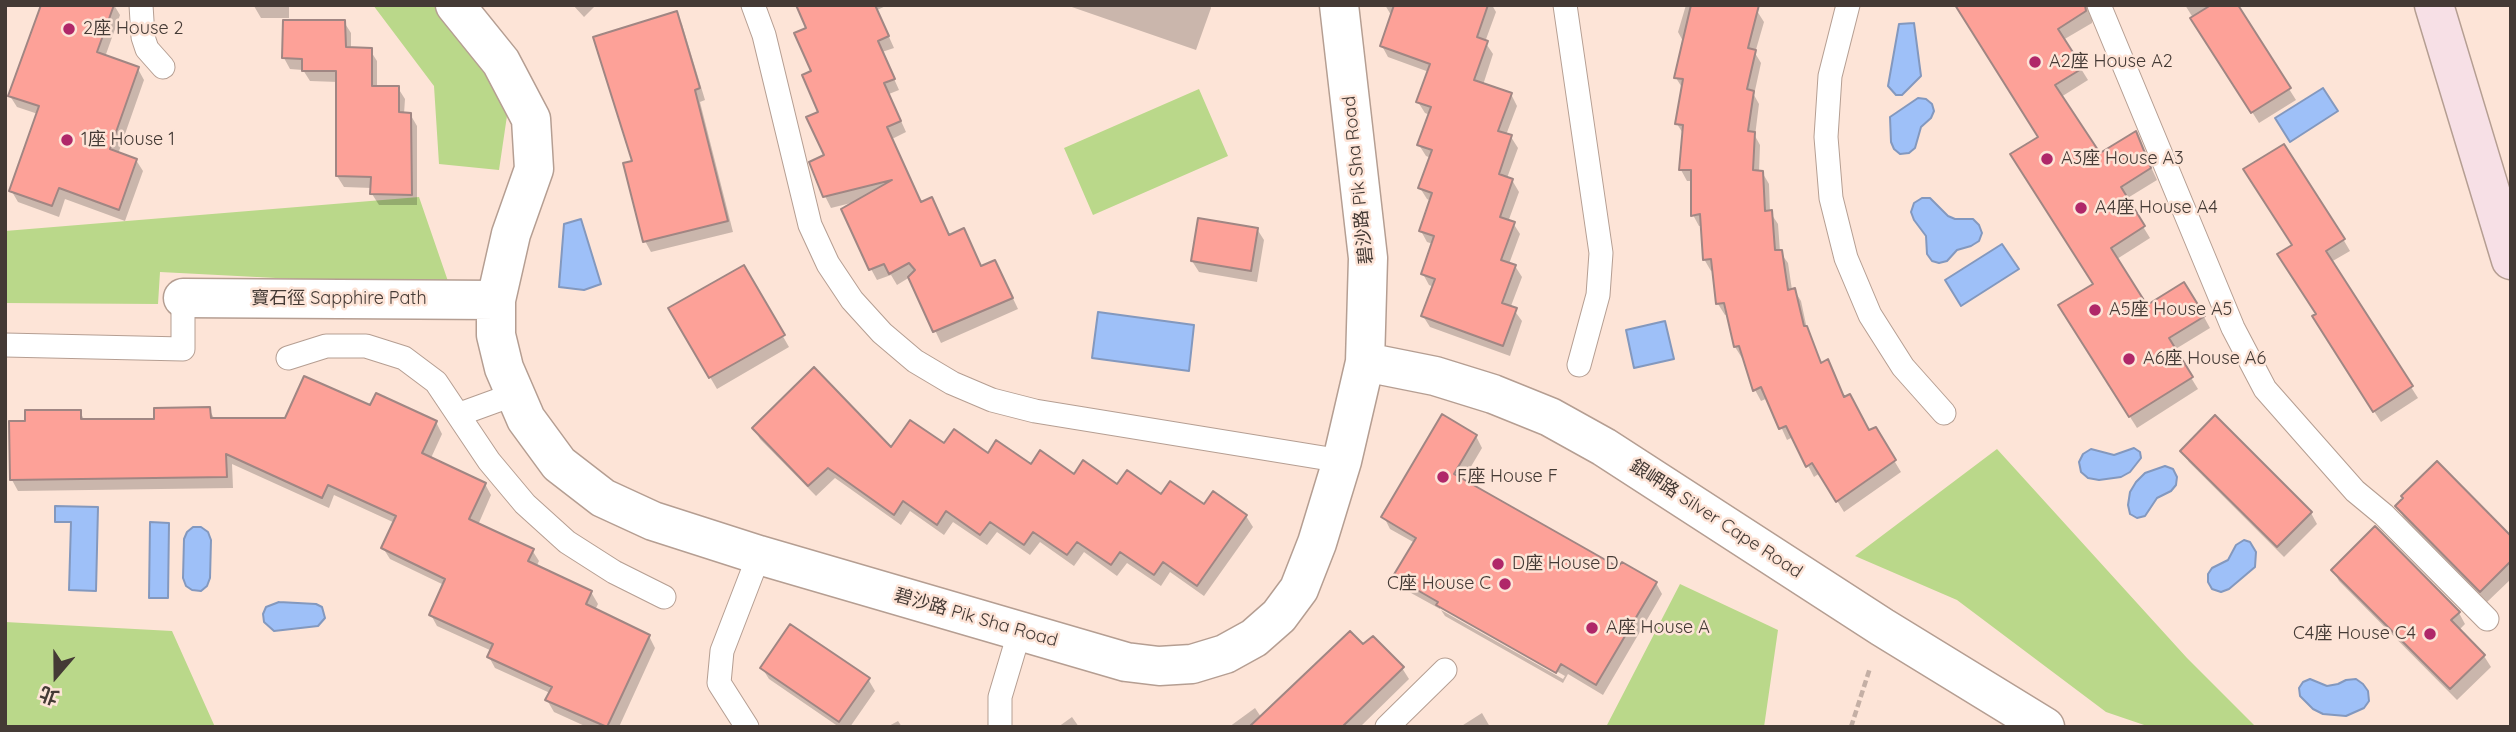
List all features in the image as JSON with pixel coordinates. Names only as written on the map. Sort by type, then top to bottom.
[{"type":"main road","points":[[2434,5],[2511,260]]},
{"type":"street","name":"碧沙路 Pik Sha Road","points":[[455,5],[501,62],[531,119],[534,169],[511,234],[496,300],[496,335],[504,369],[526,419],[559,464],[603,498],[653,521],[759,555],[1126,662],[1159,666],[1192,664],[1225,654],[1254,638],[1279,616],[1299,590],[1317,543],[1342,461],[1364,362],[1368,258],[1339,5]]},
{"type":"street","name":"寶石徑 Sapphire Path","points":[[183,298],[496,300]]},
{"type":"street","name":"銀岬路 Silver Cape Road","points":[[1364,362],[1435,376],[1493,394],[1550,417],[1604,447],[1882,627],[2045,727]]},
{"type":"lane","points":[[141,5],[143,37],[147,49],[163,67]]},
{"type":"lane","points":[[753,5],[764,35],[810,225],[828,264],[852,300],[882,333],[915,361],[952,383],[992,400],[1034,411],[1342,461]]},
{"type":"lane","points":[[1565,5],[1601,253],[1598,295],[1580,365]]},
{"type":"lane","points":[[1848,5],[1830,76],[1826,137],[1831,198],[1846,258],[1871,314],[1903,367],[1944,413]]},
{"type":"lane","points":[[2099,5],[2233,328],[2265,389],[2355,491],[2384,515],[2487,620]]},
{"type":"lane","points":[[5,345],[183,349],[183,298]]},
{"type":"lane","points":[[288,358],[326,346],[366,345],[404,358],[436,382],[460,414],[489,461],[525,504],[550,527],[614,572],[664,597]]},
{"type":"lane","points":[[460,414],[515,394]]},
{"type":"lane","points":[[747,727],[719,683],[722,651],[759,555]]},
{"type":"lane","points":[[1000,727],[1000,697],[1020,630]]},
{"type":"lane","points":[[1387,727],[1445,670]]},
{"type":"path","points":[[1851,727],[1882,627]]},
{"type":"green space","points":[[373,5],[436,5],[468,47],[508,109],[499,170],[439,164],[434,86]]},
{"type":"green space","points":[[1199,89],[1228,156],[1093,215],[1064,148]]},
{"type":"green space","points":[[419,197],[450,287],[160,272],[158,304],[5,303],[5,231]]},
{"type":"green space","points":[[1997,449],[2187,658],[2256,727],[2150,727],[2106,712],[1957,600],[1855,556]]},
{"type":"green space","points":[[1680,584],[1778,630],[1764,727],[1606,727]]},
{"type":"green space","points":[[5,622],[172,631],[215,727],[5,727]]},
{"type":"water","points":[[1914,23],[1921,76],[1902,95],[1896,95],[1888,86],[1899,24]]},
{"type":"water","points":[[2323,88],[2338,111],[2290,142],[2275,118]]},
{"type":"water","points":[[1918,98],[1926,99],[1932,104],[1934,111],[1921,127],[1915,148],[1909,153],[1900,154],[1891,142],[1890,117]]},
{"type":"water","points":[[1922,198],[1930,198],[1948,216],[1955,219],[1973,219],[1982,233],[1979,241],[1957,250],[1947,261],[1932,261],[1927,254],[1926,236],[1911,212],[1914,203]]},
{"type":"water","points":[[581,219],[601,284],[584,290],[559,287],[564,224]]},
{"type":"water","points":[[2002,244],[2019,269],[1961,306],[1945,280]]},
{"type":"water","points":[[1098,312],[1194,325],[1189,371],[1092,358]]},
{"type":"water","points":[[1665,321],[1674,359],[1634,368],[1626,330]]},
{"type":"water","points":[[2134,448],[2140,452],[2141,458],[2130,472],[2121,477],[2099,480],[2088,478],[2081,472],[2079,462],[2083,454],[2091,449],[2114,455]]},
{"type":"water","points":[[2165,466],[2173,469],[2177,477],[2176,485],[2171,491],[2157,498],[2145,516],[2137,518],[2130,514],[2130,492],[2136,482],[2145,473]]},
{"type":"water","points":[[55,506],[98,507],[96,591],[69,590],[71,522],[55,522]]},
{"type":"water","points":[[150,522],[169,523],[168,598],[149,598]]},
{"type":"water","points":[[193,527],[201,527],[208,532],[211,540],[210,578],[201,591],[186,586],[183,578],[184,539]]},
{"type":"water","points":[[2244,540],[2250,542],[2256,552],[2255,567],[2229,589],[2221,592],[2212,589],[2208,574],[2212,568],[2228,560],[2236,545]]},
{"type":"water","points":[[279,602],[316,604],[322,607],[325,618],[318,626],[274,631],[264,622],[263,614],[266,607]]},
{"type":"water","points":[[2310,679],[2327,686],[2356,679],[2368,691],[2369,701],[2364,708],[2346,716],[2323,714],[2313,709],[2300,696],[2299,688],[2303,682]]},
{"type":"building","points":[[41,5],[114,5],[97,52],[139,67],[110,149],[137,159],[119,210],[59,188],[52,206],[9,191],[39,106],[8,96]]},
{"type":"building","points":[[796,5],[875,5],[889,36],[878,41],[895,79],[884,83],[901,121],[887,127],[921,202],[932,197],[949,235],[964,228],[981,266],[995,260],[1013,298],[933,332],[908,277],[915,270],[909,263],[889,274],[884,264],[869,270],[841,209],[892,180],[823,197],[809,162],[824,155],[806,117],[818,112],[802,75],[811,71],[794,33],[806,28]]},
{"type":"building","points":[[1394,5],[1488,5],[1477,37],[1488,41],[1474,80],[1512,93],[1498,131],[1512,135],[1499,174],[1513,179],[1500,217],[1515,222],[1501,260],[1516,265],[1502,303],[1517,308],[1503,346],[1421,316],[1435,279],[1421,274],[1434,236],[1419,231],[1432,193],[1418,188],[1432,150],[1417,145],[1431,107],[1416,102],[1430,64],[1380,46]]},
{"type":"building","points":[[1691,5],[1759,5],[1748,48],[1756,50],[1747,89],[1754,91],[1748,131],[1755,132],[1753,170],[1763,171],[1765,211],[1772,210],[1775,250],[1782,250],[1788,290],[1795,288],[1804,326],[1807,326],[1821,363],[1828,359],[1844,397],[1850,394],[1869,430],[1876,427],[1896,460],[1836,502],[1812,463],[1806,467],[1786,426],[1779,429],[1761,387],[1753,391],[1739,346],[1734,347],[1724,303],[1716,304],[1711,259],[1703,260],[1700,214],[1691,216],[1691,170],[1679,170],[1683,125],[1675,124],[1683,79],[1674,78]]},
{"type":"building","points":[[1955,5],[2085,5],[2086,11],[2058,29],[2083,68],[2055,85],[2100,153],[2136,131],[2151,168],[2121,187],[2145,226],[2111,248],[2147,305],[2184,282],[2205,316],[2169,338],[2193,377],[2129,417],[2058,305],[2093,284],[2010,154],[2038,137]]},
{"type":"building","points":[[2211,5],[2238,5],[2291,88],[2251,113],[2190,18]]},
{"type":"building","points":[[677,11],[700,88],[695,90],[728,221],[643,242],[623,163],[632,161],[593,37]]},
{"type":"building","points":[[283,20],[345,20],[346,47],[372,48],[372,86],[399,86],[399,112],[411,113],[412,195],[370,194],[371,177],[336,176],[336,71],[302,71],[302,59],[282,58]]},
{"type":"building","points":[[2284,144],[2345,239],[2326,251],[2413,386],[2373,412],[2312,316],[2316,314],[2277,254],[2292,245],[2243,169]]},
{"type":"building","points":[[1198,218],[1258,228],[1251,271],[1191,261]]},
{"type":"building","points":[[744,265],[785,335],[709,378],[668,308]]},
{"type":"building","points":[[814,367],[891,447],[910,420],[944,443],[954,429],[988,453],[996,440],[1031,464],[1040,450],[1074,474],[1083,460],[1117,484],[1127,470],[1161,494],[1170,481],[1204,504],[1213,491],[1247,515],[1197,586],[1163,562],[1154,575],[1120,552],[1111,565],[1077,542],[1067,555],[1033,532],[1024,545],[990,522],[980,535],[946,511],[937,525],[903,501],[894,515],[828,468],[808,486],[752,428]]},
{"type":"building","points":[[304,376],[370,405],[376,393],[437,421],[422,453],[486,483],[469,519],[534,549],[528,561],[592,591],[586,604],[650,635],[607,727],[545,700],[552,687],[487,657],[493,644],[429,615],[445,579],[381,548],[396,516],[328,485],[322,498],[226,454],[227,477],[10,480],[9,421],[25,421],[25,410],[81,410],[81,419],[154,419],[154,408],[210,407],[211,418],[285,418]]},
{"type":"building","points":[[1442,414],[1477,435],[1454,474],[1618,567],[1622,562],[1657,582],[1596,685],[1561,664],[1556,673],[1436,605],[1438,602],[1393,576],[1416,538],[1381,517]]},
{"type":"building","points":[[2215,415],[2312,512],[2277,547],[2180,451]]},
{"type":"building","points":[[2437,461],[2511,536],[2511,561],[2480,592],[2395,506],[2403,498],[2401,496]]},
{"type":"building","points":[[2375,526],[2460,612],[2451,620],[2485,655],[2450,689],[2331,570]]},
{"type":"building","points":[[790,624],[870,678],[839,722],[760,668]]},
{"type":"building","points":[[1350,631],[1363,644],[1373,636],[1404,667],[1342,727],[1249,727]]},
{"type":"place","name":"2座 House 2","points":[[69,29]]},
{"type":"place","name":"A2座 House A2","points":[[2035,62]]},
{"type":"place","name":"1座 House 1","points":[[67,140]]},
{"type":"place","name":"A3座 House A3","points":[[2047,159]]},
{"type":"place","name":"A4座 House A4","points":[[2081,208]]},
{"type":"place","name":"A5座 House A5","points":[[2095,310]]},
{"type":"place","name":"A6座 House A6","points":[[2129,359]]},
{"type":"place","name":"F座 House F","points":[[1443,477]]},
{"type":"place","name":"D座 House D","points":[[1498,564]]},
{"type":"place","name":"C座 House C","points":[[1505,584]]},
{"type":"place","name":"A座 House A","points":[[1592,628]]},
{"type":"place","name":"C4座 House C4","points":[[2430,634]]}]
